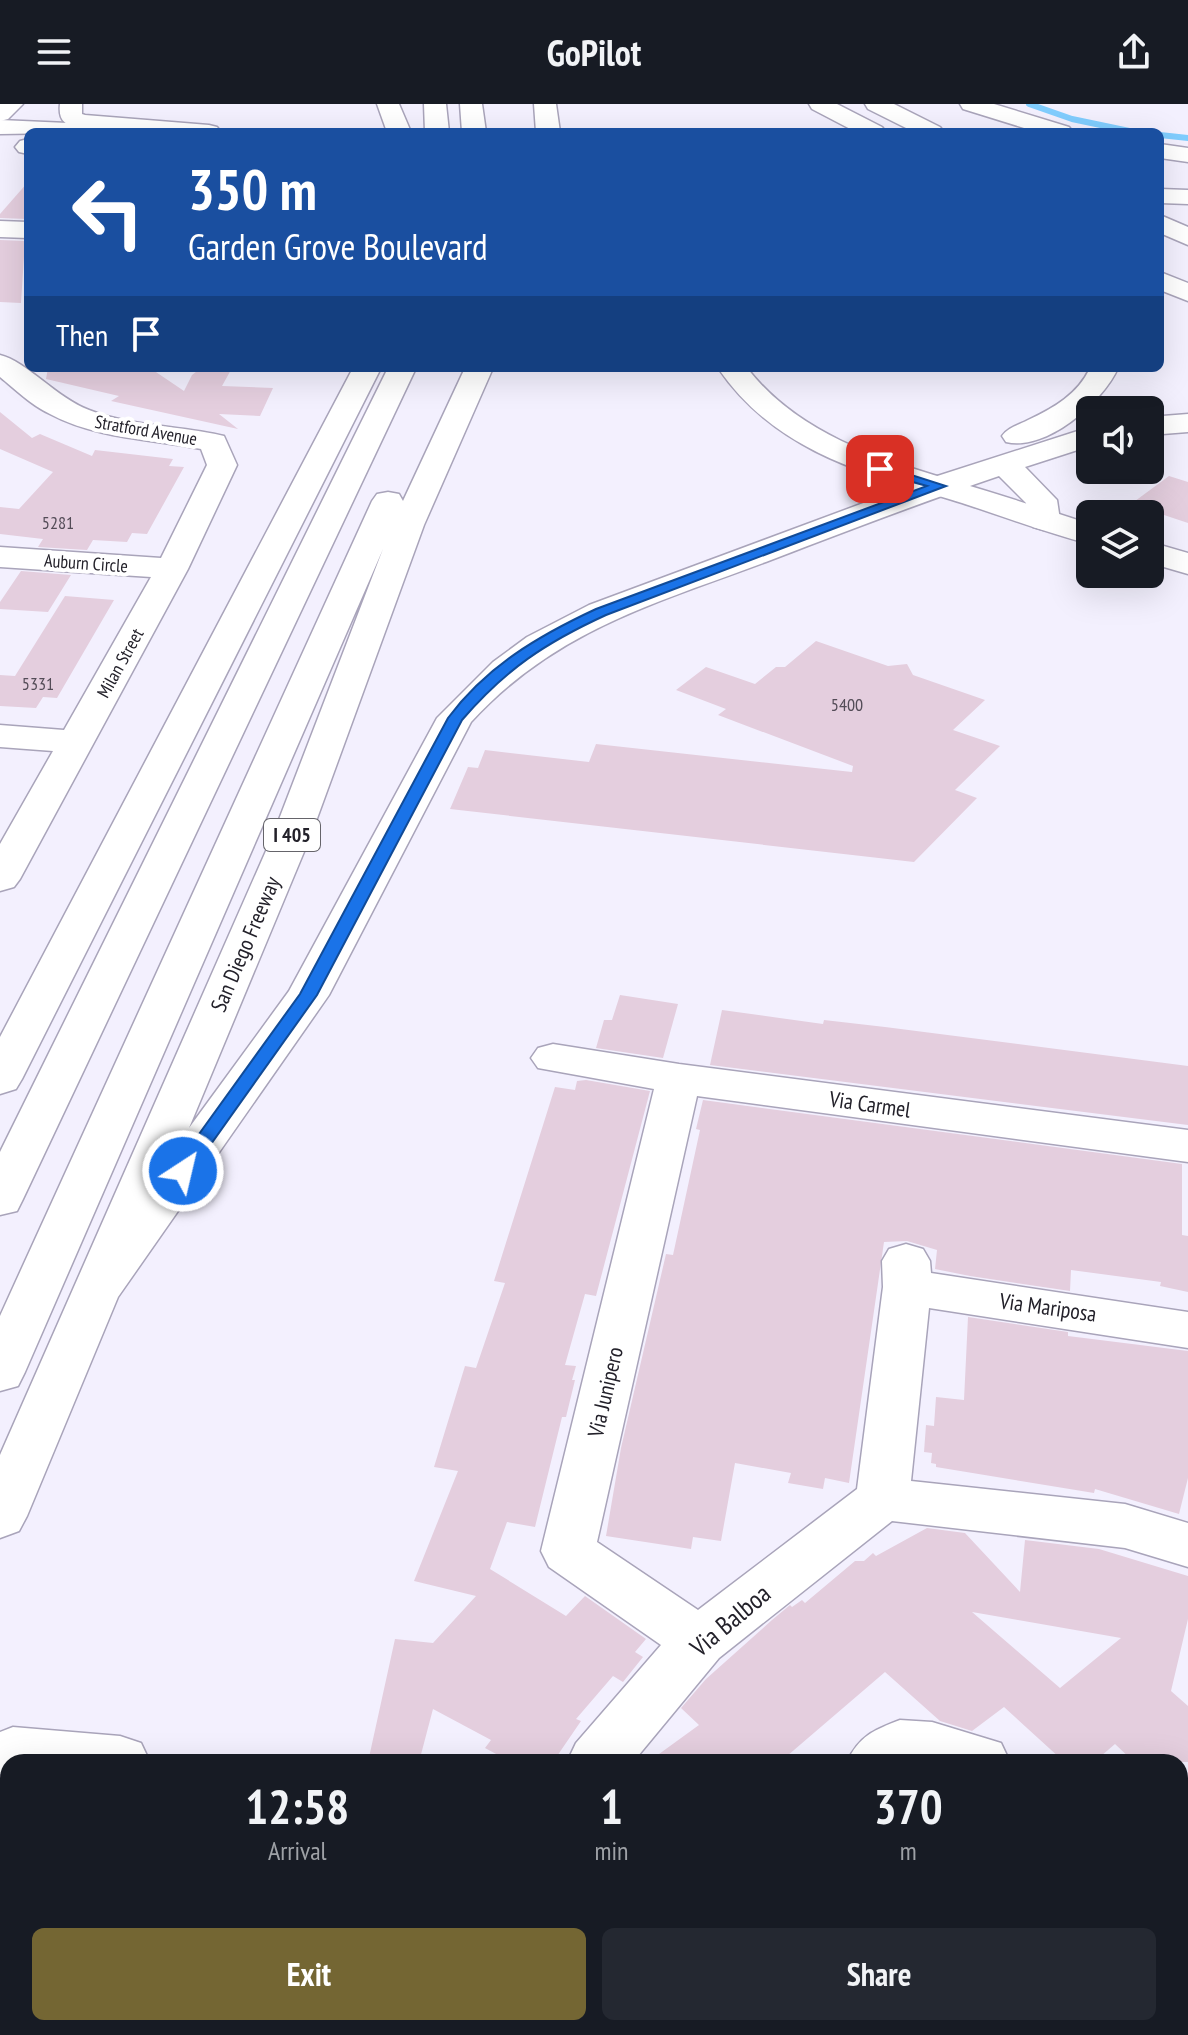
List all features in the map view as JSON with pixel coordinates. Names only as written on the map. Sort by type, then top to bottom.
[{"type":"main road","points":[[0,114],[12,104]]},
{"type":"main road","points":[[68,104],[70,117],[81,122],[158,128]]},
{"type":"main road","points":[[45,128],[68,104]]},
{"type":"main road","points":[[388,104],[397,128]]},
{"type":"main road","points":[[435,104],[437,128]]},
{"type":"main road","points":[[471,104],[474,128]]},
{"type":"main road","points":[[545,104],[548,128]]},
{"type":"main road","points":[[876,104],[957,121],[1023,128]]},
{"type":"main road","points":[[923,104],[957,121]]},
{"type":"main road","points":[[830,106],[857,128]]},
{"type":"main road","points":[[830,106],[867,128]]},
{"type":"main road","points":[[830,106],[884,128]]},
{"type":"main road","points":[[0,127],[24,136]]},
{"type":"main road","points":[[0,146],[24,142]]},
{"type":"main road","points":[[1164,152],[1188,155]]},
{"type":"main road","points":[[1164,225],[1188,237]]},
{"type":"main road","points":[[0,229],[24,230]]},
{"type":"main road","points":[[1164,248],[1188,259]]},
{"type":"main road","points":[[1164,268],[1188,280]]},
{"type":"main road","points":[[1164,282],[1188,293]]},
{"type":"main road","name":"Stratford Avenue","points":[[0,363],[58,407],[88,421],[129,431],[181,435],[213,442]]},
{"type":"main road","points":[[0,1079],[365,372]]},
{"type":"main road","points":[[0,1199],[400,372]]},
{"type":"main road","points":[[0,1372],[446,372]]},
{"type":"main road","name":"San Diego Freeway","points":[[0,1516],[292,835],[408,525],[477,372]]},
{"type":"main road","points":[[735,372],[764,405],[831,450],[1076,530]]},
{"type":"main road","points":[[93,1296],[308,995],[455,718],[487,682],[542,641],[601,612],[923,481],[1049,422],[1074,406],[1098,383],[1102,372]]},
{"type":"main road","points":[[1164,425],[1188,423]]},
{"type":"main road","points":[[923,481],[1008,463],[1076,441]]},
{"type":"main road","name":"Milan Street","points":[[0,879],[172,569],[222,465],[213,442]]},
{"type":"main road","points":[[1008,463],[1016,479],[1041,500],[1044,520]]},
{"type":"main road","points":[[1164,556],[1188,564]]},
{"type":"main road","name":"Auburn Circle","points":[[0,557],[172,569]]},
{"type":"main road","points":[[0,736],[77,742]]},
{"type":"main road","name":"Via Carmel","points":[[553,1058],[679,1079],[1188,1146]]},
{"type":"main road","name":"Via Junipero","points":[[679,1079],[568,1551],[699,1641]]},
{"type":"main road","name":"Via Mariposa","points":[[882,1499],[907,1274],[1188,1330]]},
{"type":"main road","points":[[882,1499],[1125,1526],[1188,1545]]},
{"type":"main road","name":"Via Balboa","points":[[604,1754],[699,1641],[882,1499]]},
{"type":"main road","points":[[888,1754],[900,1746],[932,1748],[953,1754]]},
{"type":"main road","points":[[13,1753],[25,1754]]},
{"type":"building","points":[[24,187],[24,219],[0,218],[0,214]]},
{"type":"building","points":[[0,240],[24,241],[21,303],[0,302]]},
{"type":"building","points":[[47,372],[156,372],[184,391],[196,372],[230,372],[222,386],[273,388],[260,416],[219,414],[238,429],[111,401],[119,396],[46,379]]},
{"type":"building","points":[[0,412],[32,438],[40,434],[92,456],[95,450],[173,459],[169,466],[184,467],[147,534],[132,533],[127,542],[93,540],[87,550],[38,547],[43,539],[0,534],[0,507],[19,509],[53,472],[0,449]]},
{"type":"building","points":[[1169,476],[1188,482],[1188,523],[1164,515],[1164,500],[1136,500],[1158,484],[1164,484]]},
{"type":"building","points":[[21,571],[71,575],[48,612],[0,609],[0,602]]},
{"type":"building","points":[[65,596],[114,600],[57,698],[43,697],[36,708],[0,706],[0,675],[15,676]]},
{"type":"building","points":[[816,641],[888,666],[907,664],[913,675],[985,700],[953,730],[1000,746],[955,790],[977,798],[914,862],[450,809],[468,767],[478,768],[485,750],[589,762],[596,744],[852,772],[853,766],[718,715],[726,709],[676,690],[706,667],[755,684],[776,667],[785,667]]},
{"type":"building","points":[[620,995],[678,1004],[663,1058],[596,1048],[604,1020],[612,1020]]},
{"type":"building","points":[[722,1010],[823,1024],[824,1020],[885,1027],[1188,1066],[1188,1125],[710,1065]]},
{"type":"building","points":[[577,1081],[650,1091],[596,1296],[585,1294],[565,1365],[576,1366],[572,1380],[575,1380],[566,1417],[562,1417],[535,1527],[507,1522],[490,1569],[566,1616],[585,1596],[646,1639],[635,1652],[643,1657],[623,1682],[613,1676],[576,1719],[581,1721],[558,1754],[496,1754],[485,1748],[491,1740],[433,1709],[421,1754],[370,1754],[395,1639],[433,1643],[476,1596],[414,1581],[458,1471],[434,1467],[465,1366],[476,1368],[505,1283],[494,1281],[555,1087],[575,1090]]},
{"type":"building","points":[[703,1100],[1182,1164],[1182,1235],[1188,1236],[1188,1292],[1160,1286],[1161,1282],[1071,1270],[1070,1291],[970,1276],[935,1269],[937,1250],[907,1241],[884,1242],[849,1483],[825,1478],[823,1489],[788,1483],[791,1473],[735,1463],[721,1541],[693,1537],[691,1549],[606,1536],[621,1448],[666,1254],[673,1255],[700,1130],[696,1129]]},
{"type":"building","points":[[968,1317],[1068,1332],[1068,1336],[1188,1351],[1188,1478],[1179,1514],[1095,1489],[1094,1493],[936,1467],[931,1463],[932,1453],[924,1452],[926,1425],[934,1426],[936,1397],[964,1400]]},
{"type":"building","points":[[927,1528],[965,1533],[1020,1592],[1025,1540],[1099,1549],[1188,1576],[1188,1619],[1171,1691],[1188,1706],[1188,1754],[1126,1754],[1115,1744],[1103,1754],[1056,1754],[1004,1707],[972,1731],[940,1721],[885,1672],[789,1754],[659,1754],[699,1725],[681,1708],[706,1679],[790,1605],[792,1607],[802,1600],[805,1603],[855,1561],[864,1561],[873,1553],[876,1556]],"holes":[[[972,1612],[1121,1638],[1060,1688]]]},
{"type":"waterway","points":[[1029,104],[1072,119],[1115,128]]},
{"type":"waterway","points":[[1164,135],[1188,138]]},
{"type":"route","points":[[183,1171],[308,995],[455,718],[487,682],[519,655],[601,612],[939,486],[880,469]]}]
